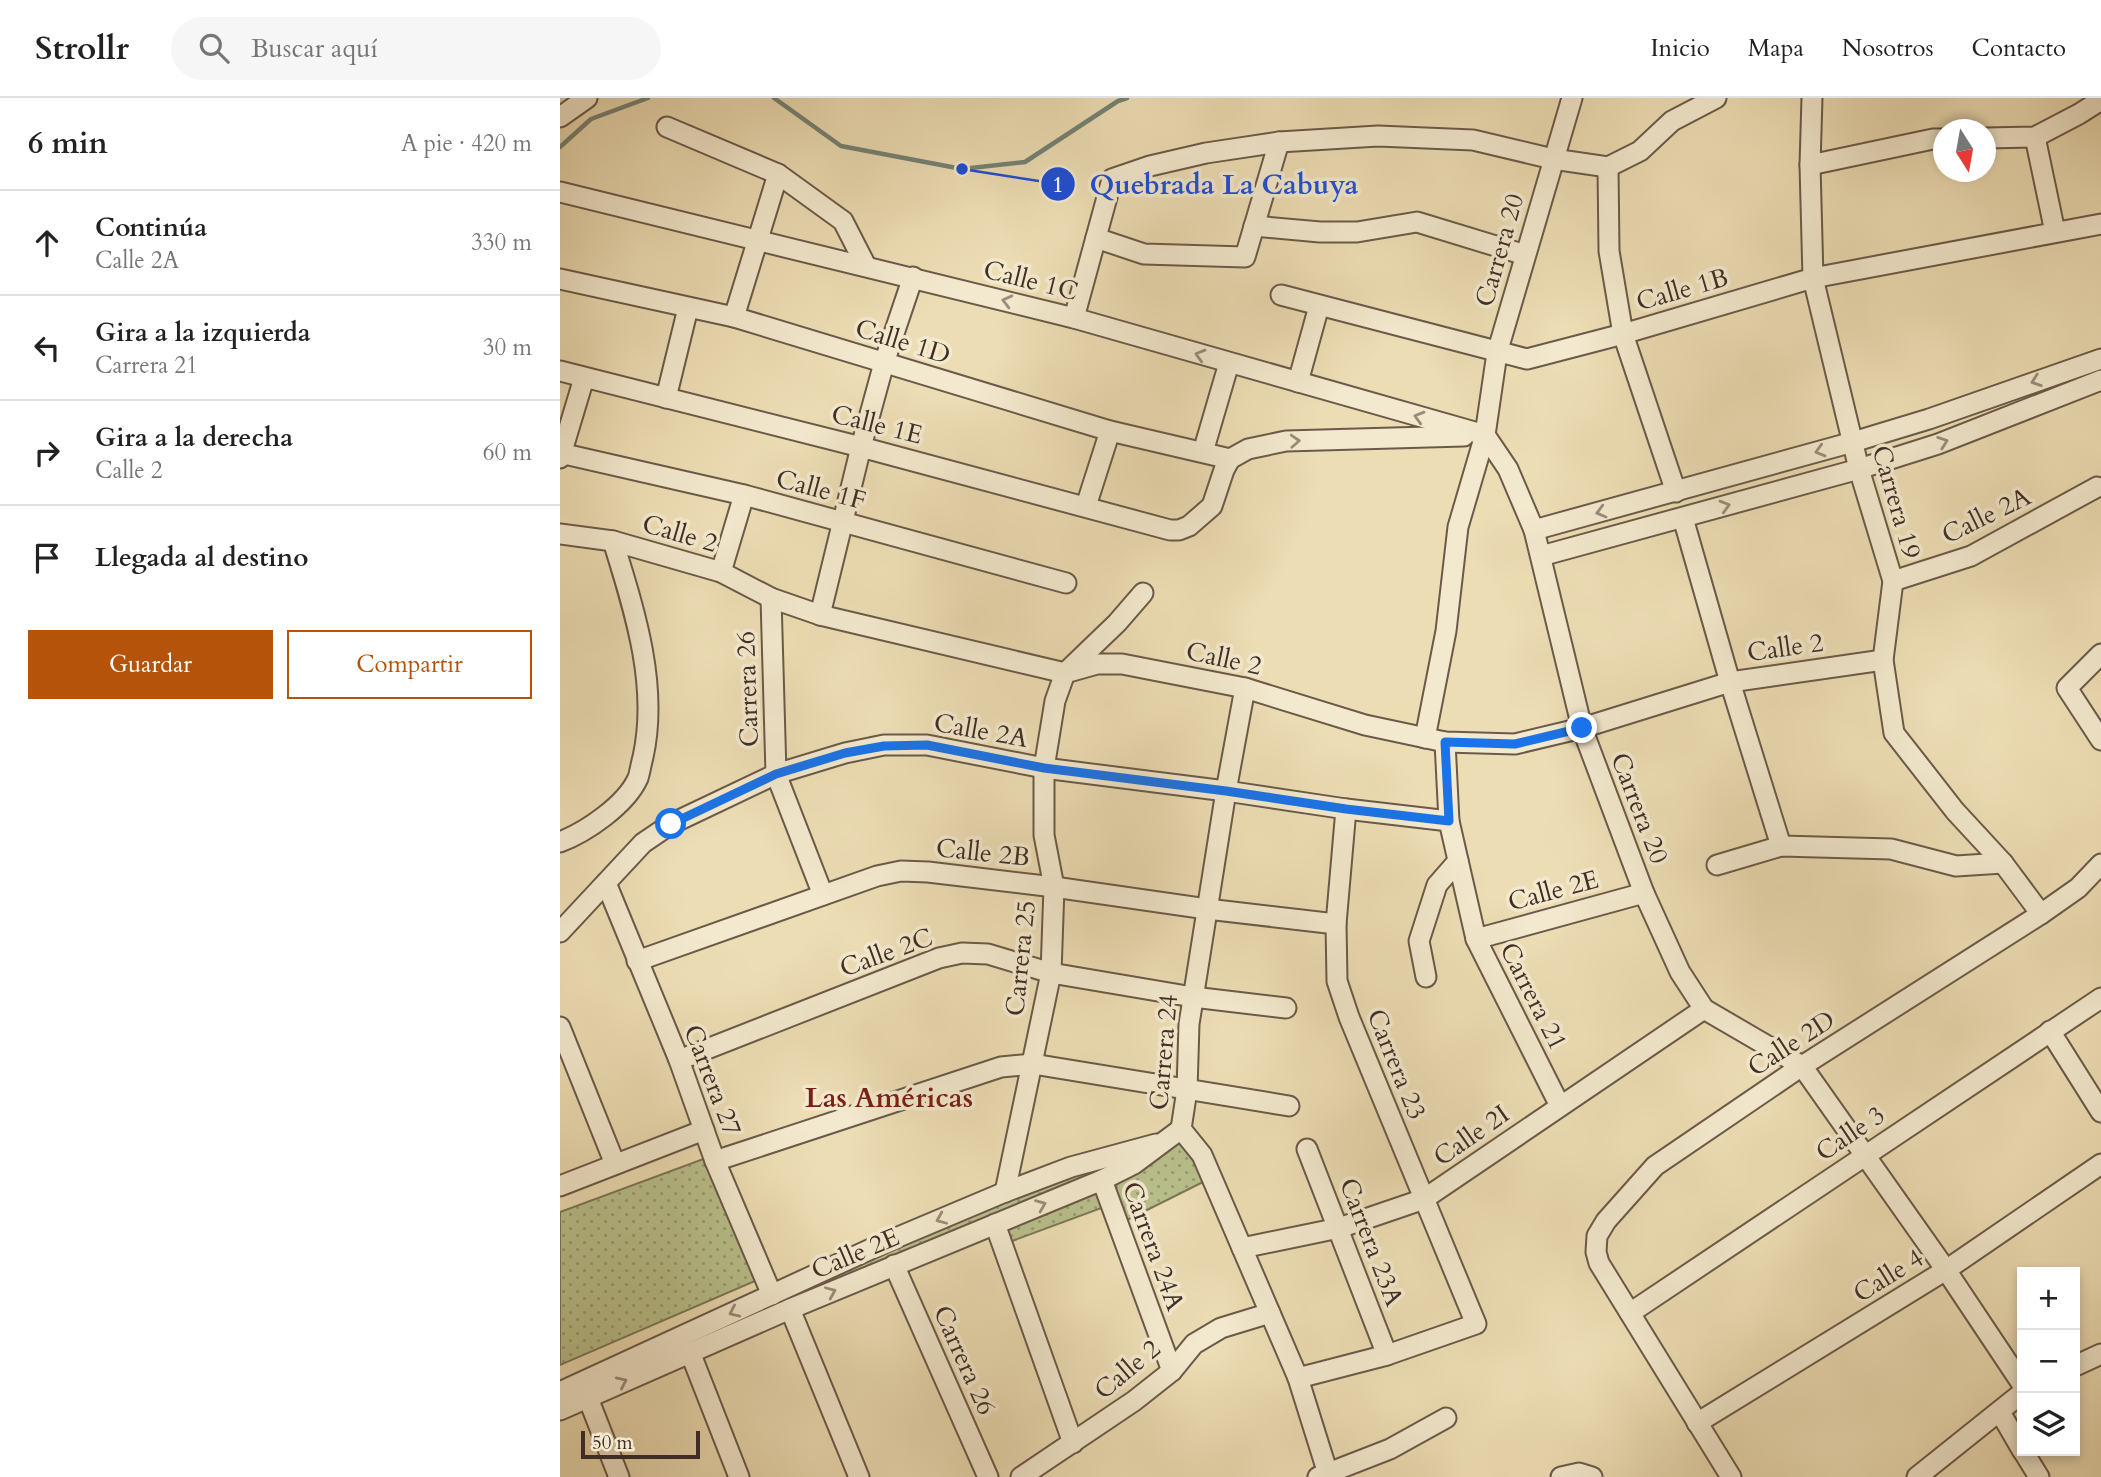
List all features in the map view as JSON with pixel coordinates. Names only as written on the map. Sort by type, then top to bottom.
[{"type":"street","points":[[560,117],[587,98]]},
{"type":"street","name":"Carrera 20","points":[[1572,98],[1497,353],[1485,435],[1508,469],[1534,530],[1582,728],[1644,893],[1680,972],[1704,1009],[1802,1066],[1946,1270],[2017,1376]]},
{"type":"street","points":[[1074,318],[1112,180],[1150,166],[1206,153],[1279,142],[1378,136],[1473,140],[1553,159],[1608,167],[1640,150],[1672,121],[1716,98]]},
{"type":"street","name":"Carrera 19","points":[[1812,98],[1810,165],[1813,278],[1859,469],[1893,581],[1882,660],[1894,733],[1955,811],[2003,863],[2041,914]]},
{"type":"street","points":[[1996,138],[2035,137],[2101,100]]},
{"type":"street","points":[[667,127],[778,174],[843,221],[866,266]]},
{"type":"street","points":[[2035,137],[2055,232]]},
{"type":"street","points":[[1810,165],[1933,139]]},
{"type":"street","points":[[1096,238],[1144,254],[1245,257],[1279,142]]},
{"type":"street","points":[[1608,167],[1609,251],[1623,334],[1676,492]]},
{"type":"street","points":[[734,317],[778,174]]},
{"type":"street","name":"Calle 1C","points":[[560,192],[1074,318],[1485,435]]},
{"type":"street","points":[[1254,226],[1320,232],[1357,232],[1417,222],[1525,255]]},
{"type":"street","name":"Calle 1B","points":[[1282,295],[1527,359],[1623,334],[1813,278],[2101,224]]},
{"type":"street","points":[[820,615],[884,363],[913,277]]},
{"type":"street","name":"Calle 1D","points":[[560,279],[734,317],[1111,431],[1230,459]]},
{"type":"street","points":[[1298,382],[1319,306]]},
{"type":"street","points":[[666,398],[688,308]]},
{"type":"street","points":[[1534,530],[1853,442],[1929,419],[2101,359]]},
{"type":"street","points":[[1203,452],[1229,363]]},
{"type":"street","name":"Calle 1E","points":[[560,371],[861,447],[1170,530],[1189,526],[1212,506],[1230,459]]},
{"type":"street","points":[[560,455],[584,378]]},
{"type":"street","points":[[1541,556],[1859,469],[1938,444],[2101,380]]},
{"type":"street","points":[[1086,506],[1111,431]]},
{"type":"street","points":[[1230,459],[1248,449],[1286,441],[1485,435],[1458,527],[1446,631],[1425,738]]},
{"type":"street","name":"Calle 1F","points":[[560,455],[744,495],[1066,583]]},
{"type":"street","name":"Calle 2A","points":[[1893,581],[1971,556],[2098,486]]},
{"type":"street","points":[[721,572],[744,495]]},
{"type":"street","points":[[1683,518],[1730,682],[1782,846]]},
{"type":"street","name":"Calle 2","points":[[560,534],[614,541],[721,572],[771,598],[820,615],[1065,673],[1097,664],[1122,664],[1245,688],[1365,725],[1445,742],[1515,744],[1582,728],[1730,682],[1882,660]]},
{"type":"street","points":[[560,842],[574,836],[619,804],[638,778],[647,738],[646,687],[636,618],[614,541]]},
{"type":"street","name":"Carrera 25","points":[[1005,1192],[1051,973],[1054,887],[1044,835],[1044,768],[1055,701],[1065,673],[1117,623],[1143,593]]},
{"type":"street","name":"Carrera 26","points":[[771,598],[776,774],[823,895]]},
{"type":"street","points":[[2101,654],[2067,688],[2101,740]]},
{"type":"street","name":"Carrera 24","points":[[1245,688],[1189,1024],[1187,1090],[1175,1135],[1202,1155],[1298,1378],[1325,1476]]},
{"type":"street","name":"Carrera 21","points":[[1445,742],[1449,821],[1476,939],[1560,1106]]},
{"type":"street","name":"Calle 2A","points":[[560,932],[643,844],[671,824],[776,774],[845,753],[884,746],[927,745],[1044,768],[1449,821]]},
{"type":"street","name":"Carrera 23","points":[[1346,809],[1336,924],[1337,981],[1354,1029],[1476,1324],[1387,1355]]},
{"type":"street","points":[[1717,865],[1782,846],[1891,849],[1956,866],[2003,863]]},
{"type":"street","points":[[1426,977],[1419,941],[1437,885],[1458,861]]},
{"type":"street","name":"Calle 2D","points":[[1731,1477],[1599,1263],[1596,1252],[1598,1236],[1606,1221],[1656,1166],[1802,1066],[2041,914],[2078,888],[2101,864]]},
{"type":"street","name":"Calle 2B","points":[[637,961],[877,876],[901,871],[1054,887],[1336,924]]},
{"type":"street","name":"Carrera 27","points":[[606,883],[678,1060],[715,1161],[772,1295]]},
{"type":"street","name":"Calle 2E","points":[[1476,939],[1644,893]]},
{"type":"street","name":"Calle 2C","points":[[678,1060],[939,958],[962,954],[988,954],[1051,973],[1194,997],[1286,1008]]},
{"type":"street","name":"Calle 3","points":[[1630,1312],[2101,998]]},
{"type":"street","name":"Calle 2I","points":[[1242,1248],[1339,1228],[1424,1199],[1704,1009]]},
{"type":"street","points":[[560,1027],[615,1164]]},
{"type":"street","points":[[2050,1031],[2101,1112]]},
{"type":"street","points":[[715,1161],[1001,1067],[1032,1063],[1289,1106]]},
{"type":"street","points":[[560,1186],[704,1130]]},
{"type":"street","name":"Calle 2E","points":[[560,1392],[884,1243],[1005,1192],[1071,1167],[1175,1135]]},
{"type":"street","name":"Calle 2E","points":[[560,1410],[790,1309],[1102,1180],[1135,1164],[1175,1135]]},
{"type":"street","name":"Carrera 23A","points":[[1307,1149],[1387,1355]]},
{"type":"street","name":"Calle 4","points":[[1697,1423],[1946,1270],[2101,1164]]},
{"type":"street","name":"Carrera 24A","points":[[1102,1180],[1172,1371]]},
{"type":"street","points":[[995,1224],[1073,1443]]},
{"type":"street","name":"Carrera 26","points":[[894,1265],[988,1477]]},
{"type":"street","points":[[790,1309],[859,1477]]},
{"type":"street","name":"Calle 2","points":[[1021,1477],[1134,1401],[1172,1371],[1194,1344],[1221,1328],[1270,1313]]},
{"type":"street","points":[[690,1352],[739,1477]]},
{"type":"street","points":[[2080,1364],[2101,1354]]},
{"type":"street","points":[[1298,1378],[1387,1355]]},
{"type":"street","points":[[1917,1477],[2017,1397]]},
{"type":"street","points":[[588,1398],[619,1477]]},
{"type":"street","points":[[2000,1412],[2017,1440]]},
{"type":"street","points":[[1325,1476],[1390,1449],[1446,1418]]},
{"type":"street","points":[[2027,1456],[2039,1477]]},
{"type":"street","points":[[1561,1477],[1579,1472],[1592,1477]]},
{"type":"green space","points":[[1181,1131],[1211,1178],[1119,1224],[1112,1204],[1004,1244],[994,1220],[893,1263],[560,1393],[882,1246]]},
{"type":"green space","points":[[706,1158],[755,1281],[560,1365],[560,1212]]},
{"type":"waterway","points":[[560,147],[591,119],[648,98]]},
{"type":"waterway","points":[[774,98],[841,146],[962,169],[1025,162],[1118,101],[1127,98]]},
{"type":"place","name":"Quebrada La Cabuya","points":[[962,169]]},
{"type":"district","name":"Las Américas","points":[[889,1097]]},
{"type":"route","points":[[671,824],[776,774],[845,753],[884,746],[927,745],[1044,768],[1449,821],[1445,742],[1515,744],[1582,728]]}]
